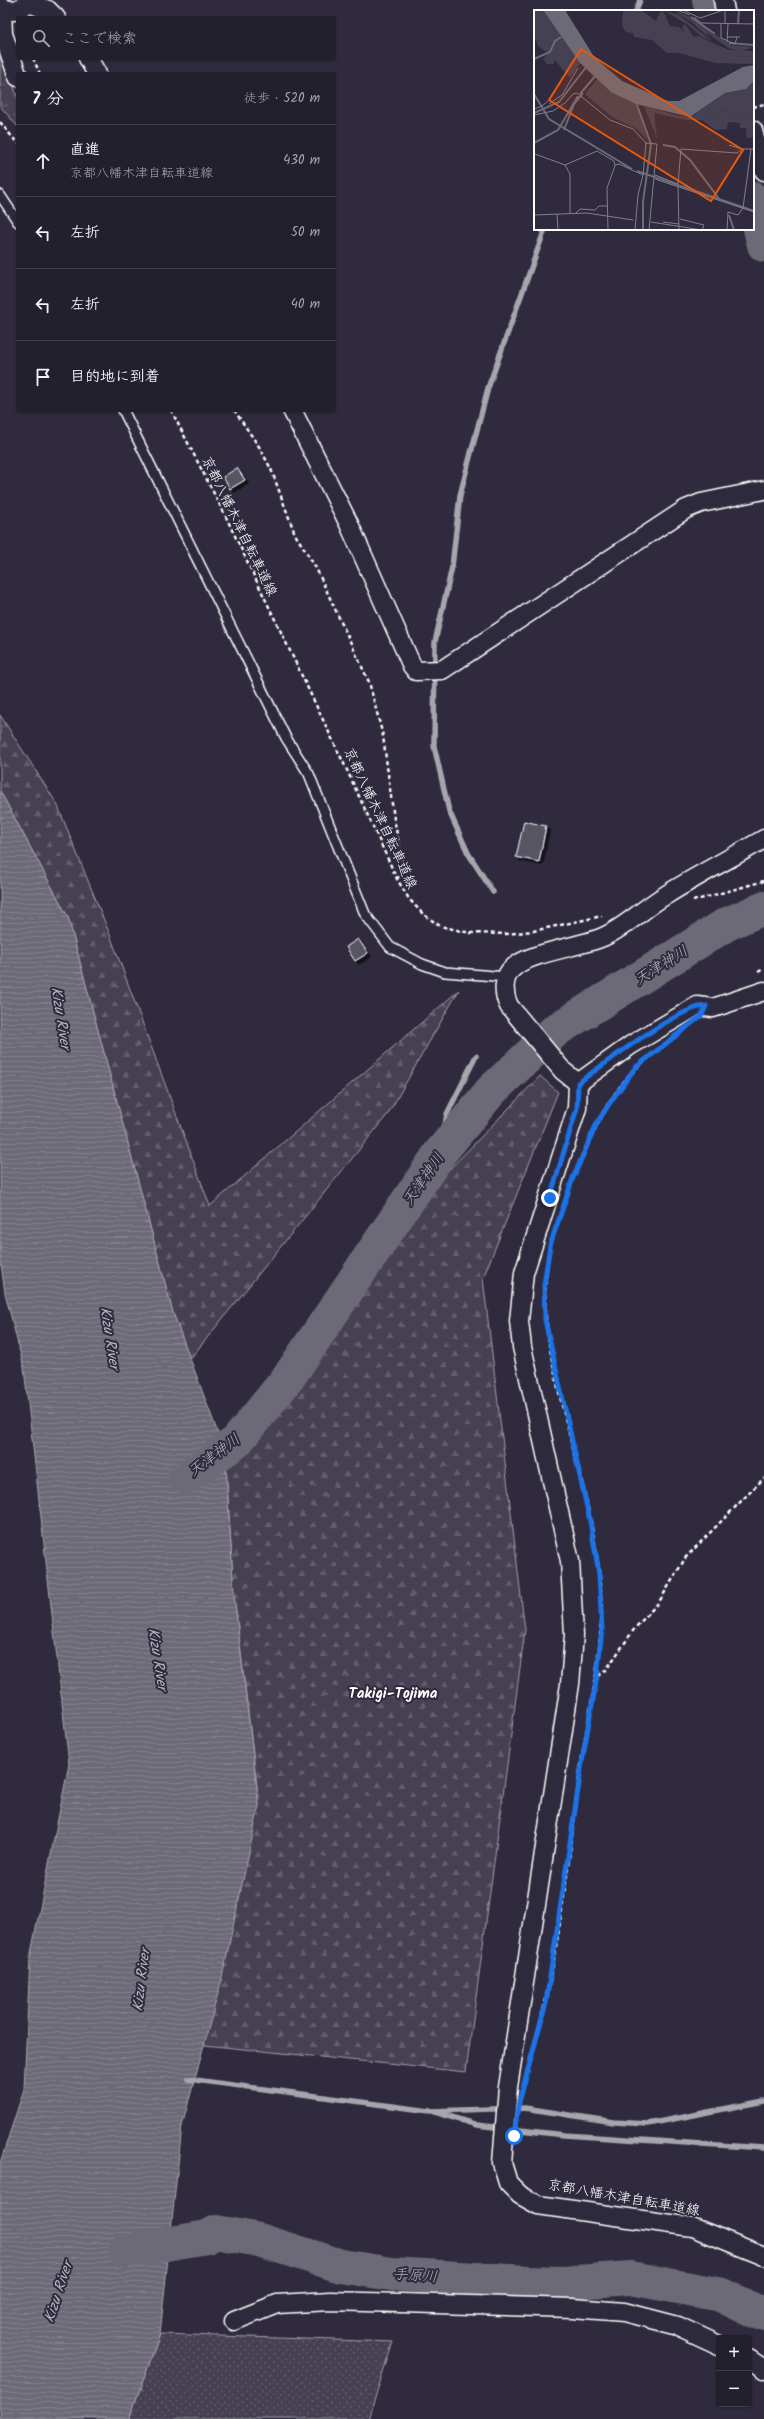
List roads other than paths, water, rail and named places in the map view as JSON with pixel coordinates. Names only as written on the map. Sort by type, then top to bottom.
[{"type":"street","points":[[722,0],[725,10]]},
{"type":"street","points":[[16,72],[3,34],[1,6],[14,10],[29,3],[48,10],[54,16]]},
{"type":"street","points":[[89,60],[96,72]]},
{"type":"street","points":[[754,134],[764,171]]},
{"type":"street","points":[[293,412],[349,524],[412,666],[416,671],[442,670],[686,509],[700,503],[764,490]]},
{"type":"street","points":[[764,840],[665,895],[604,936],[527,960],[513,967],[507,977],[505,997],[516,1015],[549,1054],[578,1083],[577,1108],[524,1274],[519,1321],[528,1378],[570,1561],[574,1635],[570,1684],[508,2087],[502,2163],[508,2183],[520,2195],[538,2205],[692,2227],[764,2256]]},
{"type":"street","points":[[578,1083],[631,1045],[697,1006],[713,1008],[764,991]]},
{"type":"street","points":[[234,2321],[277,2304],[330,2301],[573,2308],[624,2312],[678,2326],[716,2344]]},
{"type":"street","points":[[752,2362],[764,2369]]},
{"type":"lane","points":[[0,195],[16,219]]},
{"type":"lane","points":[[124,412],[286,738],[309,774],[365,914],[390,947],[422,964],[445,972],[507,977]]},
{"type":"water","name":"Kizu River","points":[[0,791],[68,917],[173,1313],[225,1452],[234,1595],[259,1806],[221,1982],[182,2126],[160,2334],[129,2419],[0,2419],[0,2163],[24,2089],[30,1958],[69,1764],[24,1368],[5,1293],[0,1257]]},
{"type":"waterway","points":[[636,10],[640,0]]},
{"type":"waterway","points":[[709,0],[712,10]]},
{"type":"waterway","points":[[754,203],[764,245]]},
{"type":"waterway","points":[[493,892],[468,853],[449,811],[434,746],[435,642],[452,567],[460,495],[488,388],[545,230]]},
{"type":"waterway","name":"天津神川","points":[[186,1477],[236,1442],[288,1378],[440,1153],[491,1091],[556,1030],[727,924],[764,908]]},
{"type":"waterway","points":[[440,1153],[447,1114],[476,1056]]},
{"type":"waterway","points":[[188,2079],[430,2111],[525,2108],[614,2122],[648,2124],[764,2101]]},
{"type":"waterway","points":[[435,2112],[477,2125],[564,2135],[764,2148]]},
{"type":"waterway","name":"手原川","points":[[125,2251],[207,2237],[216,2232],[259,2240],[341,2266],[391,2274],[564,2283],[630,2278],[722,2295],[764,2315]]},
{"type":"district","name":"Takigi-Tojima","points":[[393,1693]]}]
